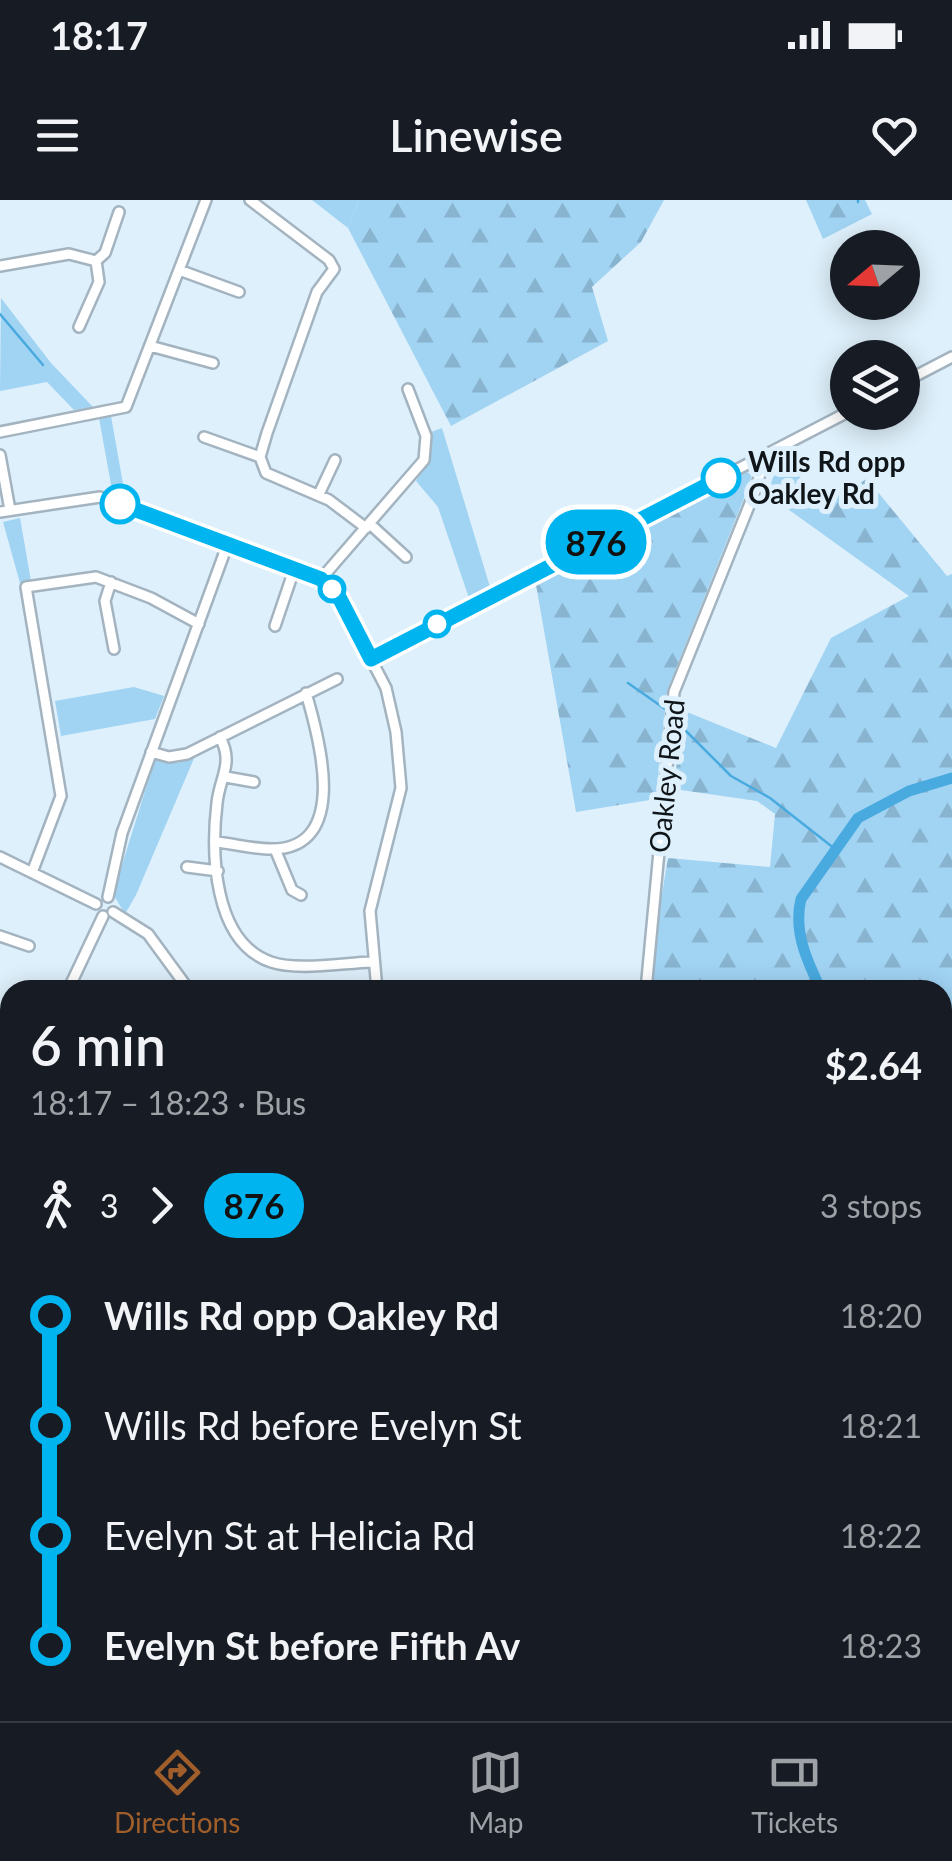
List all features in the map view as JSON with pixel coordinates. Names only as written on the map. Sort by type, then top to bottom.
[{"type":"street","points":[[0,432],[126,406],[206,200]]},
{"type":"street","points":[[250,200],[329,260],[334,270],[318,292],[260,457]]},
{"type":"street","points":[[0,266],[68,254],[96,260],[105,253],[119,212]]},
{"type":"street","points":[[79,327],[99,282],[96,260]]},
{"type":"street","points":[[179,270],[239,292]]},
{"type":"street","points":[[150,346],[213,363]]},
{"type":"street","points":[[920,374],[952,357]]},
{"type":"street","points":[[321,579],[424,460],[426,436],[408,389]]},
{"type":"street","points":[[371,659],[830,421]]},
{"type":"street","points":[[204,437],[260,457],[271,477],[319,494],[406,558]]},
{"type":"street","points":[[0,454],[5,511],[100,497],[295,567],[321,579],[340,599],[390,698],[402,778],[370,911],[375,980]]},
{"type":"street","name":"Oakley Road","points":[[647,980],[674,692],[757,486],[761,468],[756,459]]},
{"type":"street","points":[[319,494],[336,460]]},
{"type":"street","points":[[108,898],[114,856],[228,543]]},
{"type":"street","points":[[275,626],[295,567]]},
{"type":"street","points":[[33,870],[61,796],[26,587],[78,577],[111,582],[198,624]]},
{"type":"street","points":[[111,582],[105,601],[114,649]]},
{"type":"street","points":[[185,662],[197,667]]},
{"type":"street","points":[[152,752],[181,756],[337,679]]},
{"type":"street","points":[[217,842],[275,850],[312,831],[325,793],[306,693]]},
{"type":"street","points":[[220,737],[228,753],[226,777],[216,808],[218,871],[220,897],[232,927],[258,956],[274,963],[372,962]]},
{"type":"street","points":[[226,777],[254,782]]},
{"type":"street","points":[[275,850],[292,890],[301,895]]},
{"type":"street","points":[[0,857],[33,870],[148,934],[181,980]]},
{"type":"street","points":[[187,867],[218,871]]},
{"type":"street","points":[[96,904],[108,898]]},
{"type":"street","points":[[73,980],[114,903],[108,898]]},
{"type":"street","points":[[0,936],[29,946]]},
{"type":"green space","points":[[312,200],[359,200],[348,228]]},
{"type":"green space","points":[[359,200],[664,200],[641,242],[592,287],[608,341],[451,426],[348,228]]},
{"type":"green space","points":[[806,200],[865,200],[872,214],[841,230],[830,230],[830,235],[823,239]]},
{"type":"green space","points":[[1,298],[51,363],[93,407],[74,410],[47,382],[0,391]]},
{"type":"green space","points":[[111,416],[125,495],[112,490],[99,418]]},
{"type":"green space","points":[[442,428],[490,587],[469,598],[438,507],[416,481],[431,453],[431,432]]},
{"type":"green space","points":[[780,458],[825,501],[867,479],[947,576],[952,574],[952,980],[650,980],[658,894],[662,894],[668,858],[770,867],[775,814],[757,801],[674,789],[682,710],[776,748],[831,638],[909,596],[767,494]]},
{"type":"green space","points":[[747,472],[752,475],[748,488],[667,691],[656,799],[576,812],[536,585]]},
{"type":"green space","points":[[20,518],[31,581],[20,583],[3,522]]},
{"type":"green space","points":[[134,687],[164,696],[155,719],[61,736],[55,701]]},
{"type":"green space","points":[[195,756],[125,914],[113,894],[155,759],[178,763]]},
{"type":"waterway","points":[[0,314],[43,365]]},
{"type":"waterway","points":[[628,683],[668,711]]},
{"type":"waterway","points":[[676,721],[731,776],[770,798],[835,849]]},
{"type":"waterway","points":[[816,980],[800,934],[801,899],[858,818],[909,791],[952,778]]},
{"type":"bus line","name":"876","points":[[120,504],[321,579],[340,599],[371,659],[721,478]]},
{"type":"place","name":"Wills Rd opp Oakley Rd","points":[[721,478]]}]
